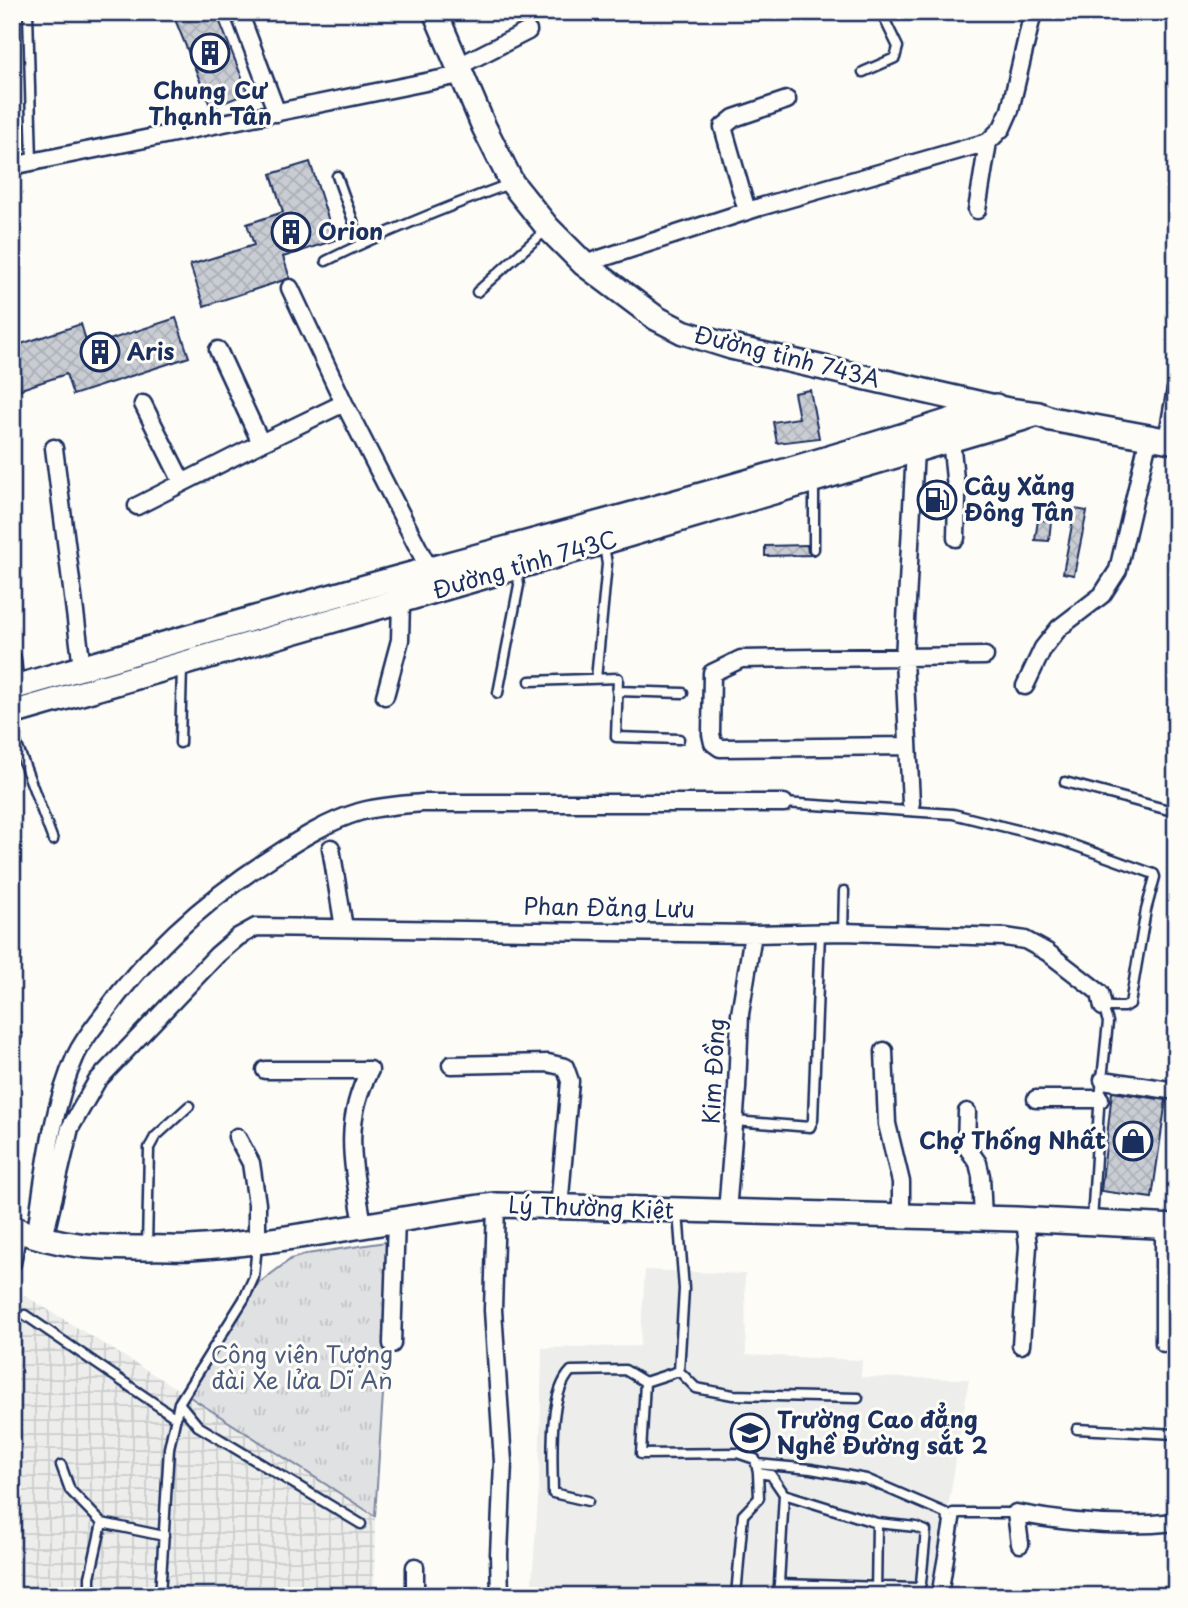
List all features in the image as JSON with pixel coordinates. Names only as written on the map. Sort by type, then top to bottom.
[{"type":"main road","name":"Đường tỉnh 743A","points":[[435,12],[459,71],[512,183],[548,228],[584,264],[656,318],[694,336],[757,354],[939,392],[1051,419],[1164,439]]},
{"type":"main road","points":[[939,392],[954,432]]},
{"type":"main road","name":"Đường tỉnh 743C","points":[[12,713],[915,450],[954,432],[996,406]]},
{"type":"main road","name":"Đường tỉnh 743C","points":[[14,687],[429,569],[954,432],[1038,414]]},
{"type":"main road","name":"Lý Thường Kiệt","points":[[27,1233],[80,1247],[118,1250],[188,1249],[496,1205],[1025,1220],[1170,1227]]},
{"type":"street","points":[[239,12],[277,113]]},
{"type":"street","points":[[584,264],[747,211],[988,142],[1002,128],[1010,110],[1033,12]]},
{"type":"street","points":[[12,166],[277,113],[459,71],[528,31]]},
{"type":"street","points":[[747,211],[723,127],[734,118],[787,100]]},
{"type":"street","points":[[976,210],[988,142]]},
{"type":"street","points":[[290,288],[344,403],[429,569]]},
{"type":"street","points":[[218,350],[261,443]]},
{"type":"street","points":[[1025,686],[1042,648],[1059,628],[1102,595],[1118,570],[1164,439],[1176,389]]},
{"type":"street","points":[[137,506],[344,403]]},
{"type":"street","points":[[143,404],[182,482]]},
{"type":"street","points":[[954,432],[956,538]]},
{"type":"street","points":[[54,448],[82,667]]},
{"type":"street","points":[[911,803],[906,746],[904,659],[915,450]]},
{"type":"street","points":[[385,696],[400,640],[401,601]]},
{"type":"street","points":[[906,746],[720,748],[713,743],[711,734],[712,673],[741,659],[985,656]]},
{"type":"street","points":[[12,659],[14,687]]},
{"type":"street","points":[[12,1263],[27,1233],[46,1166],[58,1105],[76,1055],[86,1038],[122,988],[154,951],[235,881],[288,846],[358,812],[422,803],[784,803]]},
{"type":"street","points":[[331,848],[344,928]]},
{"type":"street","name":"Phan Đăng Lưu","points":[[27,1233],[69,1128],[97,1081],[193,978],[238,937],[256,927],[754,934],[843,932],[1025,940],[1047,952],[1100,992],[1103,1007]]},
{"type":"street","name":"Kim Đồng","points":[[727,1212],[740,1014],[754,934]]},
{"type":"street","points":[[884,1051],[887,1124],[901,1182],[901,1216]]},
{"type":"street","points":[[450,1065],[548,1063],[565,1067],[570,1082],[559,1208]]},
{"type":"street","points":[[265,1070],[370,1070],[358,1092],[351,1128],[363,1225]]},
{"type":"street","points":[[1103,1080],[1176,1091]]},
{"type":"street","points":[[1037,1099],[1100,1099]]},
{"type":"street","points":[[967,1112],[966,1146],[978,1163],[983,1219]]},
{"type":"street","points":[[237,1137],[251,1163],[257,1204],[257,1241]]},
{"type":"street","points":[[496,1205],[494,1310],[503,1462],[500,1596]]},
{"type":"street","points":[[392,1344],[396,1219]]},
{"type":"street","points":[[1021,1345],[1028,1246],[1025,1220]]},
{"type":"street","points":[[1164,1343],[1170,1227]]},
{"type":"street","points":[[1020,1544],[1016,1513],[1047,1519],[1142,1525],[1176,1522]]},
{"type":"street","points":[[415,1567],[415,1596]]},
{"type":"lane","points":[[28,12],[32,162]]},
{"type":"lane","points":[[863,72],[895,58],[898,53],[898,47],[881,12]]},
{"type":"lane","points":[[337,176],[361,243]]},
{"type":"lane","points":[[326,261],[361,243],[451,205],[512,183]]},
{"type":"lane","points":[[477,292],[548,228]]},
{"type":"lane","points":[[814,480],[814,550]]},
{"type":"lane","points":[[596,679],[607,564],[604,542]]},
{"type":"lane","points":[[498,694],[519,586],[516,568]]},
{"type":"lane","points":[[180,743],[182,664]]},
{"type":"lane","points":[[530,681],[618,678],[616,737],[679,738]]},
{"type":"lane","points":[[617,691],[683,693]]},
{"type":"lane","points":[[12,732],[53,840]]},
{"type":"lane","points":[[1065,782],[1176,812]]},
{"type":"lane","points":[[784,803],[953,814],[1062,841],[1151,872],[1155,877],[1146,910],[1131,1002],[1124,1007],[1103,1007]]},
{"type":"lane","points":[[843,932],[844,891]]},
{"type":"lane","points":[[735,1121],[810,1127],[813,1119],[820,932]]},
{"type":"lane","name":"Phan Đăng Lưu","points":[[1091,1225],[1108,1022],[1103,1007]]},
{"type":"lane","points":[[147,1248],[149,1148],[155,1137],[188,1106]]},
{"type":"lane","points":[[678,1212],[684,1289],[679,1371],[696,1388],[733,1395],[858,1398]]},
{"type":"lane","points":[[160,1596],[169,1448],[179,1403],[244,1299],[254,1277],[257,1241]]},
{"type":"lane","points":[[25,1315],[176,1418]]},
{"type":"lane","points":[[588,1502],[554,1493],[556,1403],[563,1380],[571,1371],[625,1370],[645,1382],[679,1371]]},
{"type":"lane","points":[[645,1382],[641,1454],[737,1452],[755,1459],[759,1499],[743,1515],[736,1596]]},
{"type":"lane","points":[[179,1403],[198,1426],[361,1524]]},
{"type":"lane","points":[[1077,1429],[1176,1434]]},
{"type":"lane","points":[[61,1465],[70,1490],[102,1523],[164,1536]]},
{"type":"lane","points":[[757,1468],[771,1475],[784,1494],[777,1596]]},
{"type":"lane","points":[[757,1468],[811,1469],[866,1479],[945,1513],[1016,1513]]},
{"type":"lane","points":[[779,1584],[876,1591],[918,1588],[927,1539],[926,1531],[916,1527],[877,1523],[784,1494]]},
{"type":"lane","points":[[936,1596],[949,1522],[945,1513]]},
{"type":"lane","points":[[943,1596],[956,1513]]},
{"type":"lane","points":[[90,1596],[90,1577],[102,1523]]},
{"type":"lane","points":[[876,1591],[877,1523]]},
{"type":"shaded area","name":"Trường Cao đẳng Nghề Đường sắt 2","points":[[645,1270],[745,1274],[746,1355],[862,1360],[861,1377],[969,1379],[934,1596],[531,1596],[539,1486],[542,1348],[640,1346]]},
{"type":"shaded area","points":[[24,1295],[187,1395],[375,1516],[374,1596],[12,1596],[12,1340]]},
{"type":"green space","name":"Công viên Tượng đài Xe lửa Dĩ An","points":[[393,1241],[375,1516],[187,1395],[259,1283],[291,1259],[307,1254]]},
{"type":"building","name":"Chung Cư Thạnh Tân","points":[[172,12],[216,12],[248,93],[211,108]]},
{"type":"building","name":"Orion","points":[[310,162],[335,240],[283,257],[290,278],[204,306],[190,265],[254,245],[247,224],[283,212],[271,174]]},
{"type":"building","name":"Aris","points":[[176,318],[189,357],[73,395],[66,374],[12,392],[12,347],[81,324],[88,347]]},
{"type":"building","points":[[810,390],[819,438],[777,443],[773,422],[799,418],[794,393]]},
{"type":"building","points":[[1075,509],[1087,511],[1074,575],[1063,573]]},
{"type":"building","points":[[1038,520],[1051,521],[1049,541],[1035,540]]},
{"type":"building","points":[[807,545],[808,552],[812,555],[765,556],[765,546]]},
{"type":"building","name":"Chợ Thống Nhất","points":[[1112,1092],[1166,1100],[1152,1198],[1101,1191]]},
{"type":"place","name":"Chung Cư Thạnh Tân","points":[[210,53]]},
{"type":"place","name":"Orion","points":[[291,232]]},
{"type":"place","name":"Aris","points":[[100,352]]},
{"type":"place","name":"Cây Xăng Đông Tân","points":[[937,500]]},
{"type":"place","name":"Chợ Thống Nhất","points":[[1133,1141]]},
{"type":"place","name":"Trường Cao đẳng Nghề Đường sắt 2","points":[[750,1433]]}]
